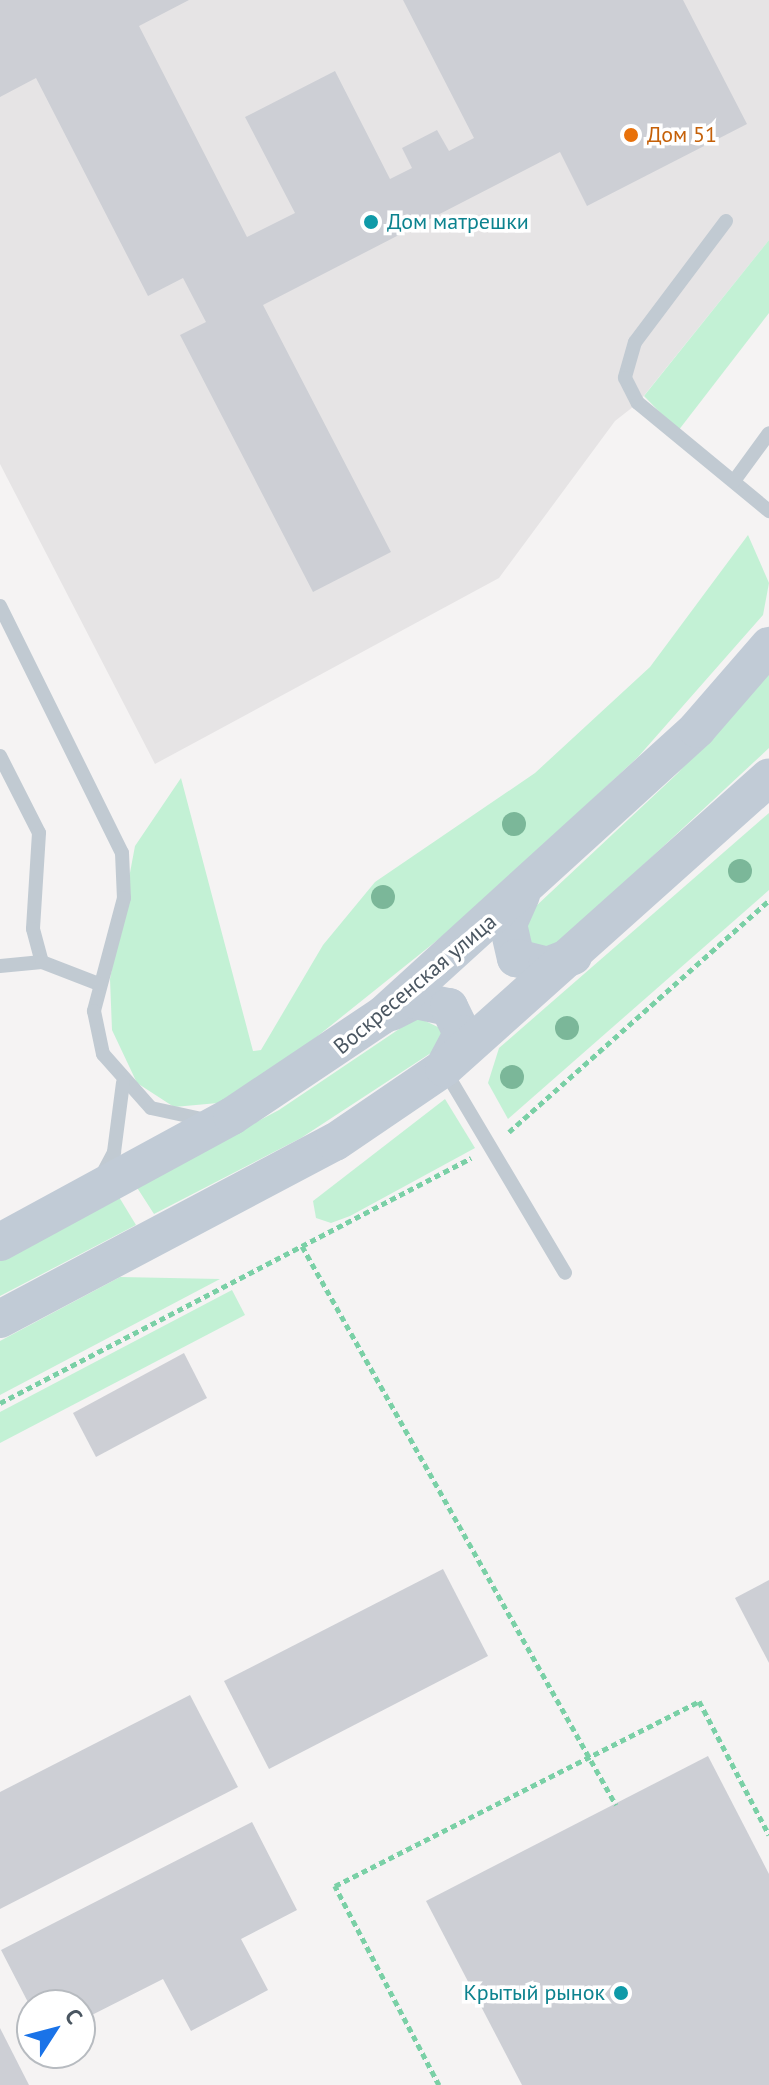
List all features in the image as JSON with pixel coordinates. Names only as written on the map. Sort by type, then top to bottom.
[{"type":"main road","name":"Воскресенская улица","points":[[0,1242],[232,1116],[383,1015],[521,895],[697,729],[769,646]]},
{"type":"main road","points":[[0,1319],[335,1142],[444,1068],[576,954],[769,777]]},
{"type":"main road","points":[[521,895],[508,924],[516,958],[547,966],[576,954]]},
{"type":"main road","points":[[383,1015],[415,1000],[449,1007],[462,1034],[444,1068]]},
{"type":"lane","points":[[726,221],[635,342],[625,378],[638,403],[769,511]]},
{"type":"lane","points":[[734,481],[769,433]]},
{"type":"lane","points":[[0,606],[122,853],[124,898],[94,1011],[103,1054],[123,1083],[169,1116],[232,1116]]},
{"type":"lane","points":[[0,756],[39,833],[43,864],[33,929],[42,962]]},
{"type":"lane","points":[[0,966],[42,962],[99,984]]},
{"type":"lane","points":[[444,1068],[565,1273]]},
{"type":"lane","points":[[94,1192],[114,1152],[123,1083]]},
{"type":"path","points":[[0,1403],[491,1148],[769,900]]},
{"type":"path","points":[[302,1246],[616,1805]]},
{"type":"path","points":[[439,2085],[335,1886],[699,1701],[769,1835]]},
{"type":"shaded area","points":[[0,0],[769,0],[769,240],[638,403],[615,421],[499,578],[155,764],[0,464]]},
{"type":"green space","points":[[769,240],[769,313],[678,431],[644,396]]},
{"type":"green space","points":[[748,535],[769,583],[763,615],[638,757],[465,918],[299,1051],[218,1103],[174,1107],[137,1083],[112,1030],[110,979],[135,846],[181,778],[253,1051],[261,1050],[323,945],[375,882],[535,773],[650,667]]},
{"type":"green space","points":[[769,670],[769,748],[553,949],[529,942],[527,916],[678,773]]},
{"type":"green space","points":[[769,813],[769,890],[508,1119],[488,1083],[499,1048]]},
{"type":"green space","points":[[417,1017],[442,1029],[440,1047],[301,1138],[154,1214],[136,1186],[279,1110]]},
{"type":"green space","points":[[445,1099],[475,1148],[350,1216],[331,1223],[316,1218],[313,1201]]},
{"type":"green space","points":[[119,1197],[136,1225],[0,1296],[0,1259]]},
{"type":"green space","points":[[120,1277],[220,1279],[0,1395],[0,1341]]},
{"type":"green space","points":[[232,1290],[245,1315],[0,1443],[0,1412]]},
{"type":"building","points":[[0,0],[189,0],[139,26],[247,237],[295,213],[245,117],[335,71],[390,179],[412,168],[402,148],[437,130],[449,151],[474,138],[403,0],[683,0],[747,124],[587,206],[560,152],[263,305],[391,552],[313,592],[180,335],[206,322],[183,278],[148,296],[36,78],[0,97]]},
{"type":"building","points":[[184,1353],[207,1398],[96,1457],[73,1413]]},
{"type":"building","points":[[443,1569],[488,1656],[269,1769],[224,1681]]},
{"type":"building","points":[[769,1580],[769,1663],[735,1598]]},
{"type":"building","points":[[190,1695],[238,1787],[0,1909],[0,1792]]},
{"type":"building","name":"Крытый рынок","points":[[708,1756],[769,1874],[769,2085],[522,2085],[426,1901]]},
{"type":"building","points":[[252,1822],[297,1910],[241,1939],[268,1990],[191,2031],[163,1979],[96,2013],[96,1989],[21,1989],[1,1950]]},
{"type":"building","points":[[0,2028],[16,2059],[16,2069],[21,2069],[29,2085],[0,2085]]},
{"type":"place","name":"Дом 51","points":[[631,135]]},
{"type":"place","name":"Дом матрешки","points":[[371,222]]},
{"type":"place","name":"Крытый рынок","points":[[621,1993]]}]
